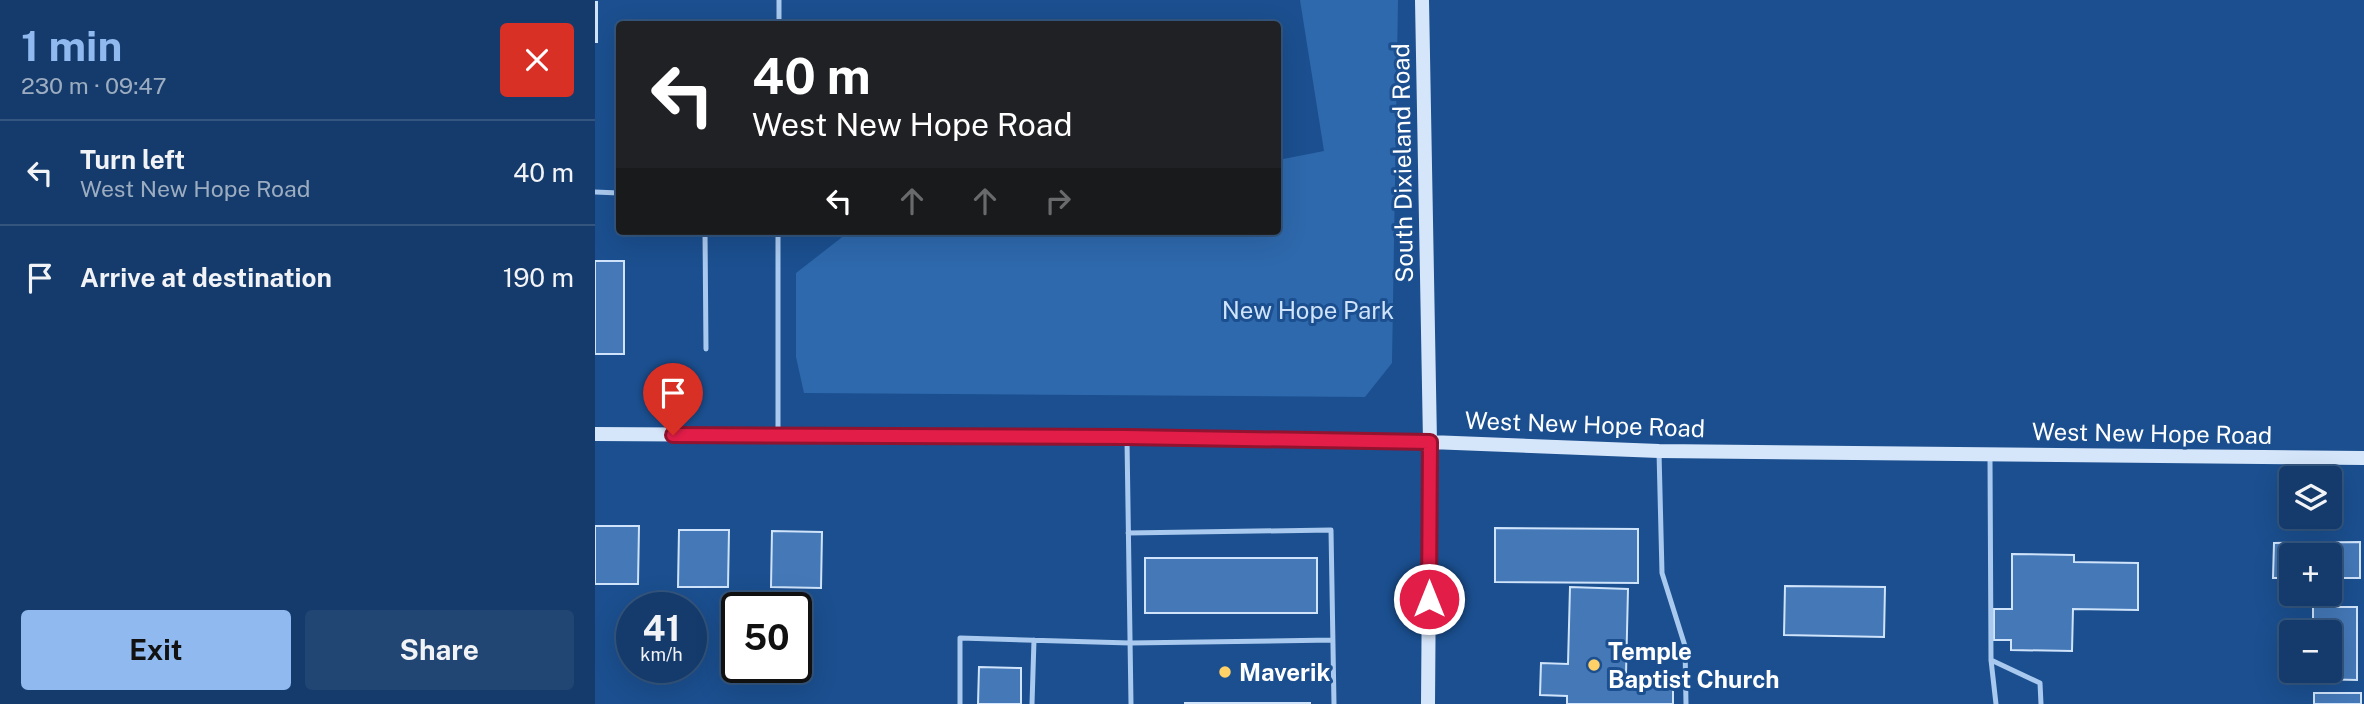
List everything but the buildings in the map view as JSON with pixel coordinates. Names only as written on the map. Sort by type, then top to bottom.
[{"type":"main road","name":"South Dixieland Road","points":[[1422,0],[1430,442],[1428,704]]},
{"type":"main road","name":"West New Hope Road","points":[[595,434],[1126,437],[1430,442],[1659,451],[2364,458]]},
{"type":"lane","points":[[779,0],[779,21]]},
{"type":"lane","points":[[595,192],[616,194]]},
{"type":"lane","points":[[705,235],[706,349]]},
{"type":"lane","points":[[778,235],[778,436]]},
{"type":"lane","points":[[1126,437],[1131,704]]},
{"type":"lane","points":[[1659,451],[1662,573],[1685,646],[1686,704]]},
{"type":"lane","points":[[1990,454],[1991,660],[1996,704]]},
{"type":"lane","points":[[1128,533],[1331,530],[1334,704]]},
{"type":"lane","points":[[960,704],[960,638],[1130,643],[1333,640]]},
{"type":"lane","points":[[1032,704],[1034,640]]},
{"type":"lane","points":[[1991,660],[2040,683],[2041,704]]},
{"type":"green space","name":"New Hope Park","points":[[1300,0],[1398,0],[1392,363],[1365,397],[804,393],[796,357],[796,273],[845,235],[1281,235],[1281,159],[1324,151]]},
{"type":"place","name":"Temple Baptist Church","points":[[1594,665]]},
{"type":"place","name":"Maverik","points":[[1225,672]]},
{"type":"route","points":[[673,435],[1126,437],[1430,442],[1429,599]]}]
